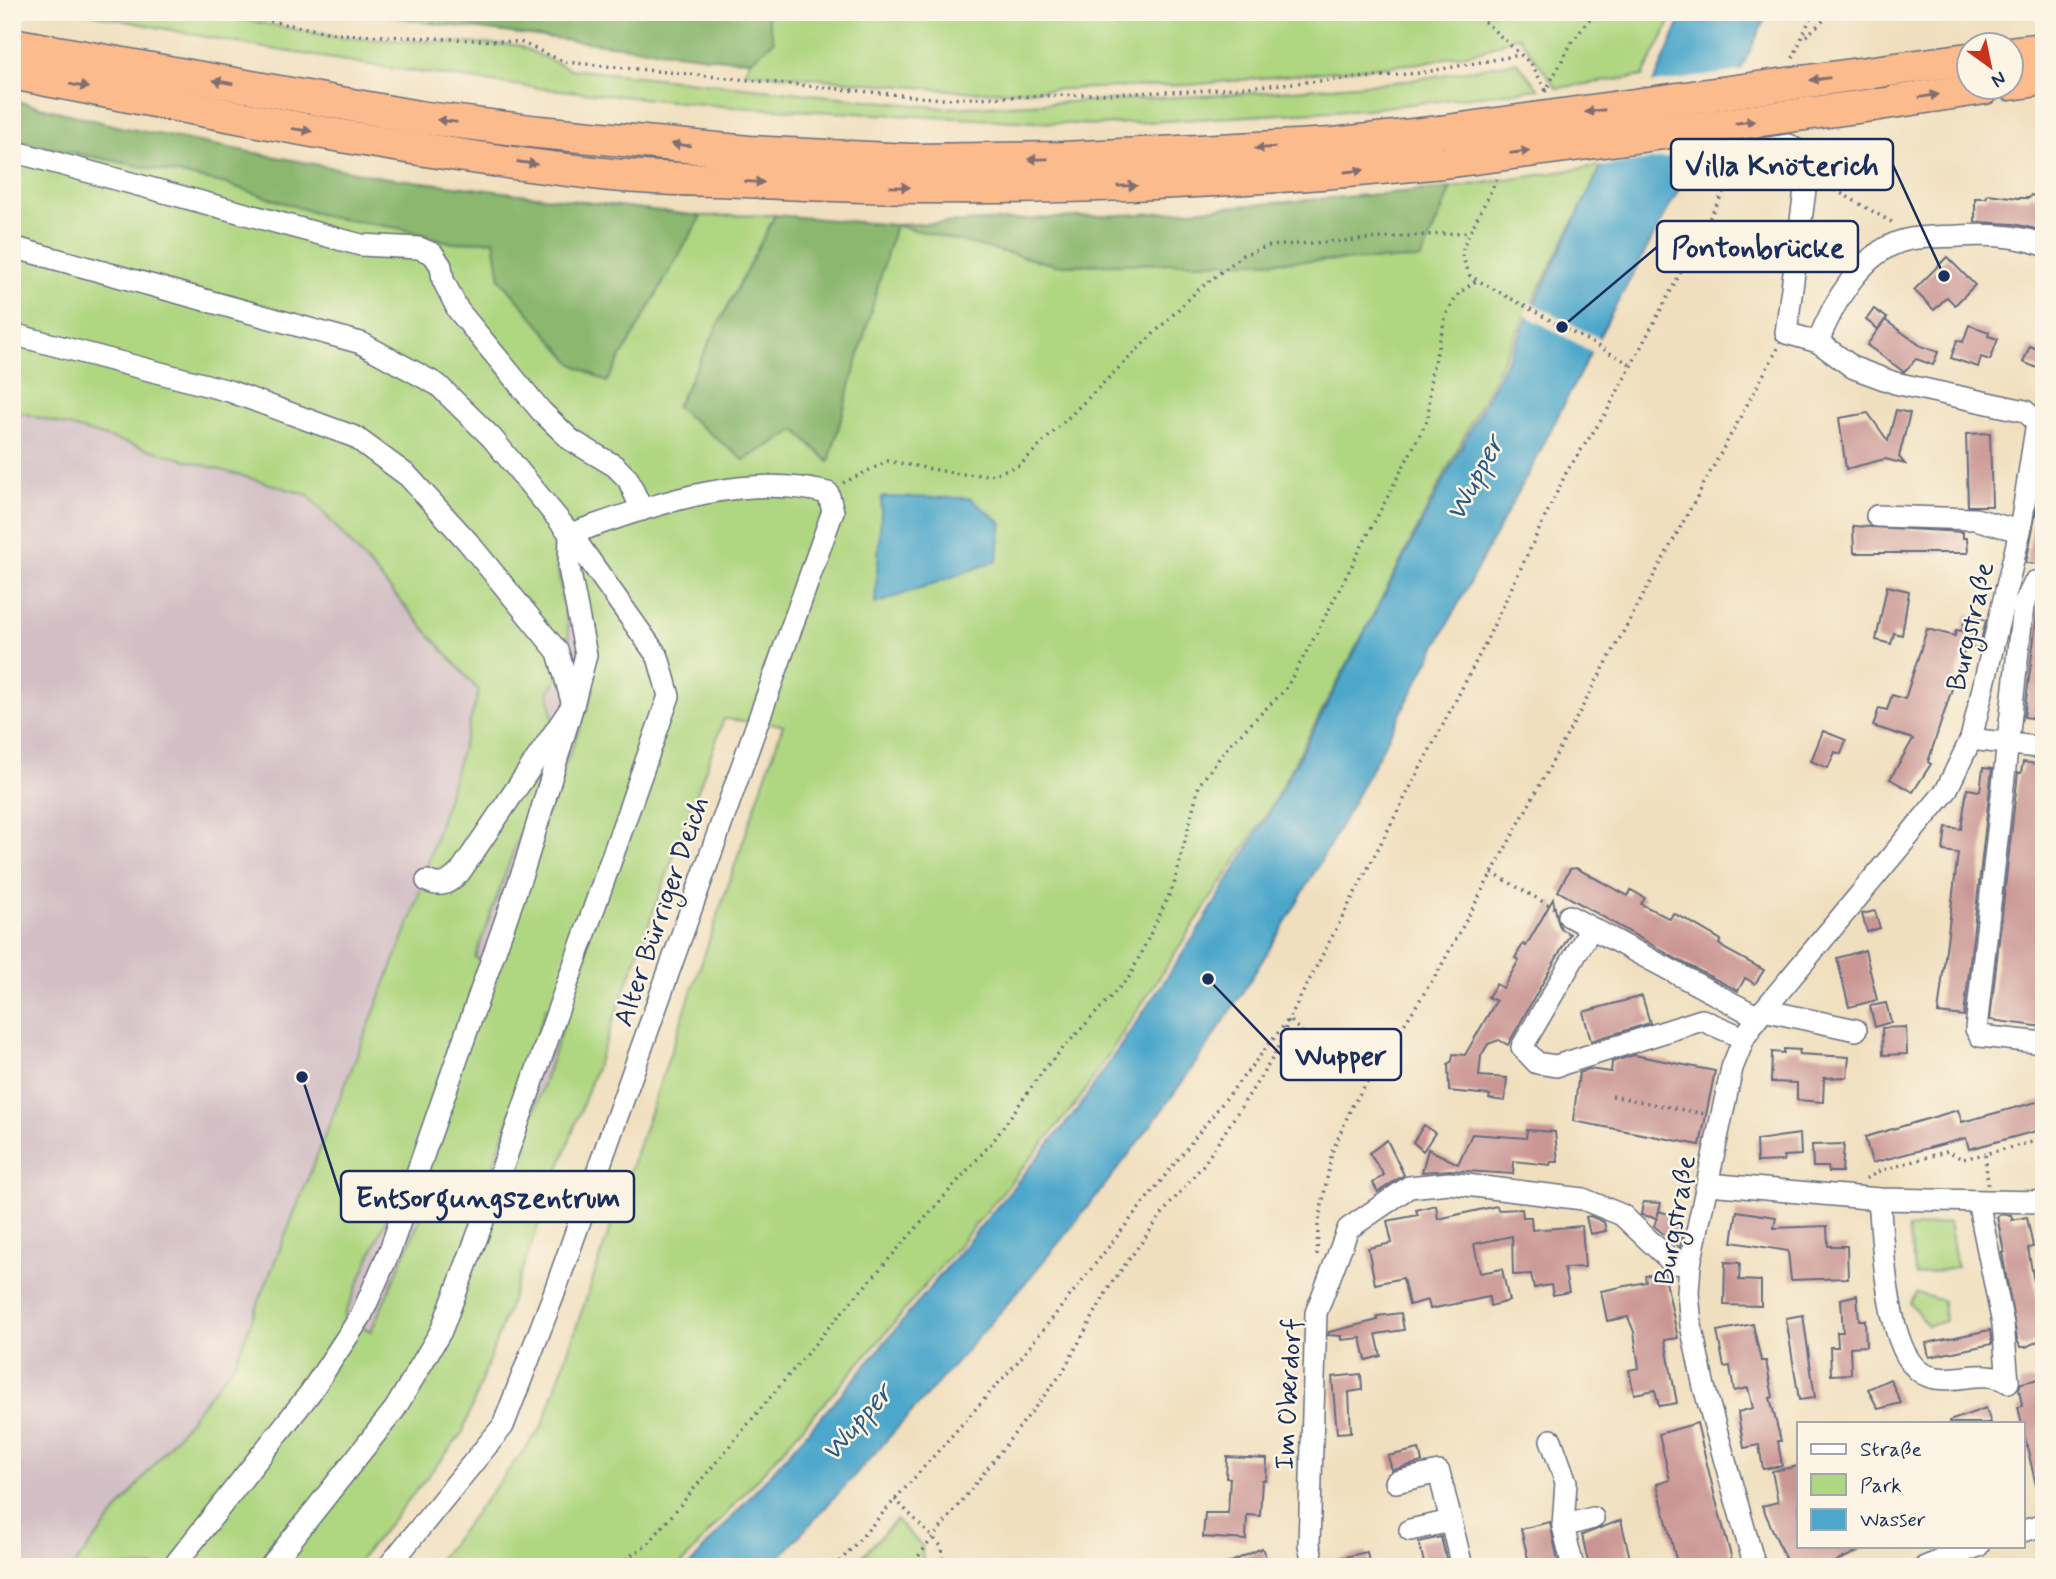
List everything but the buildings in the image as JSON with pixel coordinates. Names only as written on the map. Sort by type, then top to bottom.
[{"type":"highway","points":[[12,24],[185,76]]},
{"type":"highway","points":[[12,44],[418,117],[539,132],[749,152],[911,160],[1168,155],[1440,132],[1954,61]]},
{"type":"highway","points":[[2024,51],[2044,49]]},
{"type":"highway","points":[[12,73],[296,129],[596,174],[832,186],[997,189],[1183,184],[1452,161],[1954,93]]},
{"type":"highway","points":[[2024,82],[2044,79]]},
{"type":"street","points":[[1744,152],[1789,145],[1805,156],[1807,175],[1787,332],[1818,342],[1829,313],[1855,277],[1881,251],[1905,240],[2001,235],[2044,245]]},
{"type":"street","points":[[12,151],[361,245],[419,248],[433,254],[441,266],[443,280],[458,310],[541,411],[570,440],[615,466],[628,479],[642,510]]},
{"type":"street","points":[[12,247],[361,343],[438,385],[492,438],[570,534],[658,657],[669,696],[493,1195],[441,1331],[395,1409],[270,1567]]},
{"type":"street","points":[[12,334],[229,391],[355,437],[408,476],[493,572],[558,652],[573,705],[460,872],[447,884],[436,886],[427,881]]},
{"type":"street","name":"Burgstraße","points":[[1755,1567],[1704,1387],[1691,1325],[1688,1293],[1690,1264],[1732,1068],[1744,1038],[1760,1013],[1945,791],[1971,739],[2020,531],[2037,422],[2025,411],[1895,383],[1854,368],[1818,342]]},
{"type":"street","points":[[570,534],[642,510],[749,485],[802,486],[828,493]]},
{"type":"street","name":"Alter Bürriger Deich","points":[[388,1567],[503,1426],[552,1300],[833,511],[828,493]]},
{"type":"street","points":[[1877,516],[1975,519],[2020,531]]},
{"type":"street","points":[[173,1567],[310,1393],[361,1316],[390,1250],[525,865],[586,655],[569,568],[570,534]]},
{"type":"street","points":[[2044,583],[2035,582],[2023,607],[1976,1029],[1980,1036],[2044,1042]]},
{"type":"street","points":[[1971,739],[2044,748]]},
{"type":"street","points":[[1569,916],[1590,930],[1760,1013],[1856,1030]]},
{"type":"street","points":[[1590,930],[1522,1047],[1537,1063],[1556,1066],[1702,1020],[1744,1038]]},
{"type":"street","name":"Im Oberdorf","points":[[1314,1567],[1309,1545],[1316,1313],[1348,1229],[1409,1187],[1449,1183],[1583,1199],[1622,1215],[1673,1263],[1690,1264]]},
{"type":"street","points":[[1708,1184],[1879,1199],[2044,1202]]},
{"type":"street","points":[[1879,1199],[1889,1300],[1905,1354],[1914,1368],[1929,1377],[1997,1376],[2008,1382],[2003,1324],[1984,1201]]},
{"type":"street","points":[[1551,1440],[1566,1482],[1563,1526],[1573,1567]]},
{"type":"street","points":[[1396,1482],[1439,1472],[1462,1567]]},
{"type":"street","points":[[1563,1526],[1593,1518]]},
{"type":"street","points":[[1409,1530],[1451,1521]]},
{"type":"street","points":[[2024,1531],[2044,1525]]},
{"type":"street","points":[[1925,1567],[1973,1548]]},
{"type":"path","points":[[222,12],[338,34],[520,42],[565,62],[942,99],[1195,91],[1420,73],[1520,55]]},
{"type":"path","points":[[1474,12],[1539,74],[1546,89]]},
{"type":"path","points":[[1540,101],[1572,41],[1595,12]]},
{"type":"path","points":[[1813,12],[1804,37],[1833,12]]},
{"type":"path","points":[[910,1567],[1062,1373],[1111,1284],[1203,1164],[1269,1064],[1280,1045],[1289,1019],[1482,650],[1567,471],[1606,413],[1744,152]]},
{"type":"path","points":[[1501,173],[1468,232],[1462,255],[1470,276],[1632,365]]},
{"type":"path","points":[[1817,181],[1888,220]]},
{"type":"path","points":[[828,493],[888,461],[959,474],[990,475],[1020,465],[1198,290],[1242,255],[1269,246],[1468,232]]},
{"type":"path","points":[[614,1567],[648,1544],[828,1328],[995,1140],[1045,1068],[1130,976],[1174,885],[1199,785],[1230,744],[1285,690],[1313,640],[1428,419],[1431,375],[1446,315],[1459,293],[1476,281]]},
{"type":"path","points":[[1317,1264],[1318,1226],[1332,1152],[1368,1079],[1439,970],[1787,332]]},
{"type":"path","points":[[1492,873],[1569,916]]},
{"type":"path","points":[[1289,1019],[1326,1056],[1368,1079]]},
{"type":"path","points":[[835,1567],[1020,1359],[1289,1019]]},
{"type":"path","points":[[1612,1096],[1721,1117]]},
{"type":"path","points":[[1841,1195],[1880,1171],[1948,1151],[1962,1159],[2044,1139]]},
{"type":"path","points":[[1984,1201],[1985,1154]]},
{"type":"path","points":[[895,1499],[942,1547],[943,1567]]},
{"type":"shaded area","points":[[12,157],[341,252],[704,661],[462,1434],[350,1567],[12,1567]]},
{"type":"green space","points":[[80,12],[203,12],[341,38],[517,45],[570,69],[944,108],[1242,94],[1407,81],[1517,62],[1539,89],[1367,109],[1096,125],[733,107],[538,88],[396,69],[247,45]]},
{"type":"green space","points":[[369,12],[447,12],[430,23]]},
{"type":"green space","points":[[447,12],[766,12],[774,41],[751,60],[725,59],[430,23]]},
{"type":"green space","points":[[766,12],[1675,12],[1643,76],[1557,88],[1518,36],[1481,51],[1420,63],[1189,85],[973,92],[744,72],[751,60],[773,41]]},
{"type":"green space","points":[[12,100],[125,128],[381,177],[701,216],[607,382],[573,364],[500,279],[494,240],[453,243],[399,228],[328,217],[223,183],[12,140]]},
{"type":"green space","points":[[12,140],[223,183],[328,217],[399,228],[453,243],[494,240],[607,381],[701,216],[775,215],[676,407],[796,430],[828,461],[894,225],[1056,265],[1421,259],[1451,188],[1599,166],[1599,171],[1373,615],[1269,810],[1078,1101],[879,1341],[679,1567],[433,1567],[542,1427],[783,725],[724,719],[462,1434],[354,1567],[73,1567],[235,1362],[413,914],[479,691],[308,495],[12,410]],"holes":[[[553,544],[594,690],[490,963],[475,958],[555,736],[549,691],[573,658]],[[546,1008],[564,1022],[501,1210],[479,1209]],[[393,1203],[426,1206],[371,1331],[344,1317]]]},
{"type":"green space","points":[[1451,188],[1421,259],[1056,265],[895,225],[829,462],[796,430],[744,460],[676,407],[775,215],[894,225],[1144,214]]},
{"type":"green space","points":[[1949,1222],[1957,1267],[1916,1275],[1908,1229]]},
{"type":"green space","points":[[1917,1293],[1943,1301],[1945,1321],[1928,1326],[1910,1303]]},
{"type":"green space","points":[[896,1520],[922,1546],[923,1567],[852,1567]]},
{"type":"water","points":[[1684,12],[1768,12],[1712,126],[1341,825],[1301,896],[1214,1036],[1113,1176],[1003,1309],[771,1567],[688,1567],[856,1377],[1077,1110],[1198,931],[1269,813],[1325,709],[1513,348],[1599,171],[1656,78]]},
{"type":"water","points":[[882,497],[970,498],[1002,523],[997,561],[875,604]]},
{"type":"pier","points":[[1746,70],[1704,153],[1597,167],[1648,84]]},
{"type":"pier","points":[[1530,302],[1603,340],[1596,354],[1525,315]]},
{"type":"place","name":"Villa Knöterich","points":[[1944,276]]},
{"type":"place","name":"Pontonbrücke","points":[[1562,327]]},
{"type":"place","name":"Wupper","points":[[1208,979]]},
{"type":"place","name":"Entsorgungszentrum","points":[[302,1077]]}]
